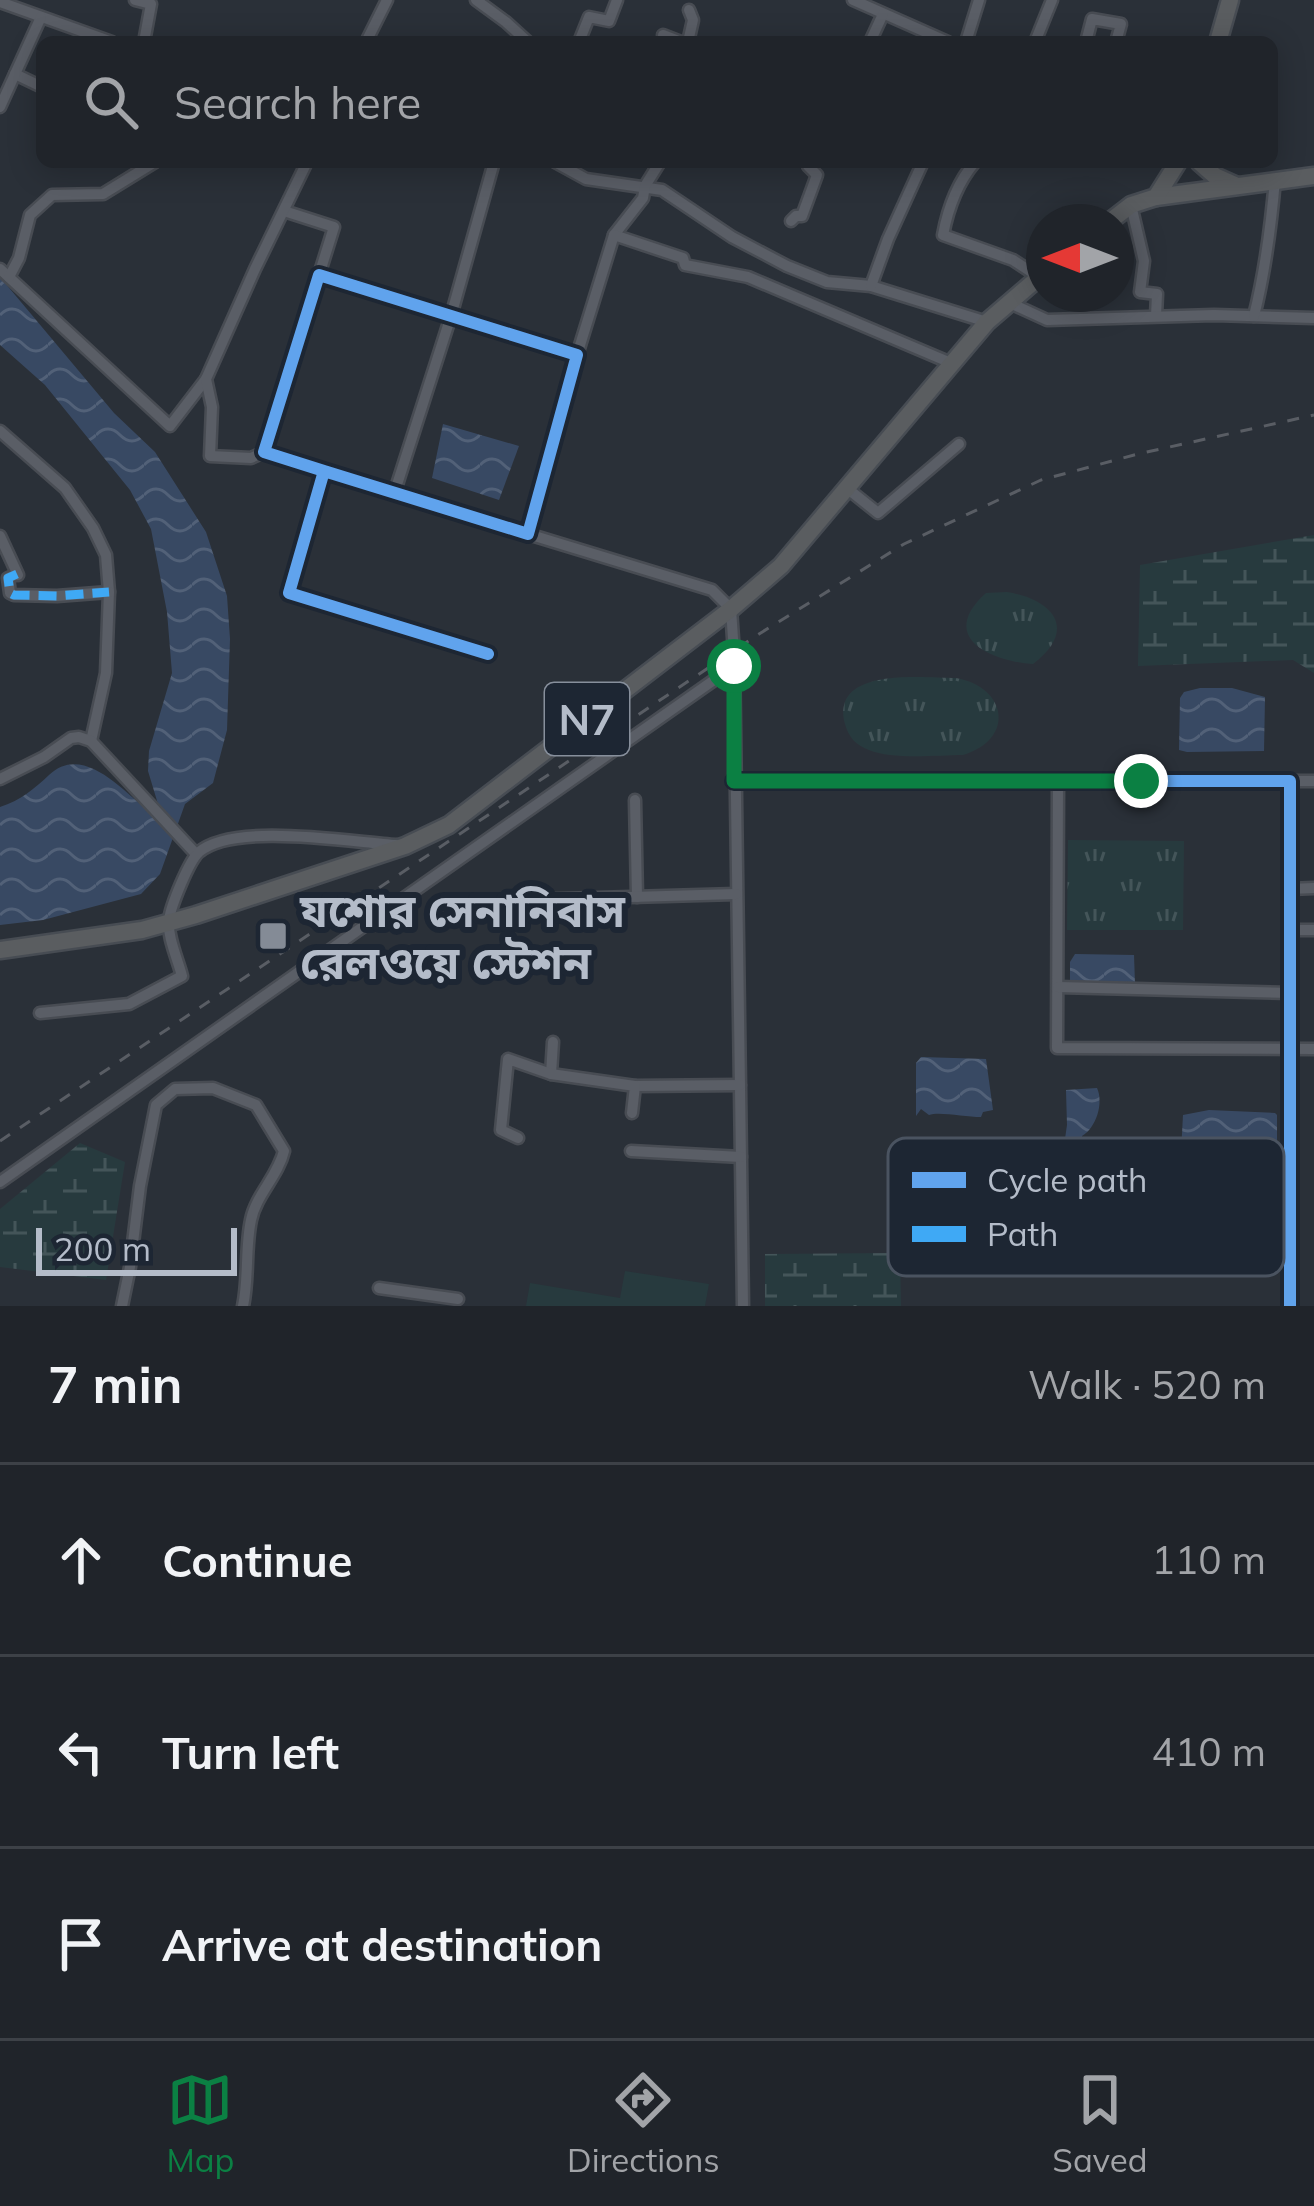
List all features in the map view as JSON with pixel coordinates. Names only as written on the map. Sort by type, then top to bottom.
[{"type":"highway","points":[[1220,36],[1230,0]]},
{"type":"highway","points":[[1156,197],[1174,168]]},
{"type":"highway","points":[[1206,168],[1236,185]]},
{"type":"highway","points":[[1134,204],[1314,176]]},
{"type":"highway","name":"N7","points":[[0,950],[168,923],[405,846],[449,825],[781,566],[987,322],[1026,289]]},
{"type":"street","points":[[135,0],[151,4],[145,36]]},
{"type":"street","points":[[369,36],[387,0]]},
{"type":"street","points":[[476,0],[521,36]]},
{"type":"street","points":[[581,36],[589,17],[609,21],[617,0]]},
{"type":"street","points":[[853,0],[926,36]]},
{"type":"street","points":[[873,36],[893,0]]},
{"type":"street","points":[[968,36],[979,0]]},
{"type":"street","points":[[1037,36],[1052,0]]},
{"type":"street","points":[[0,2],[94,36]]},
{"type":"street","points":[[687,36],[693,20],[689,10]]},
{"type":"street","points":[[0,107],[41,17]]},
{"type":"street","points":[[1088,36],[1092,20],[1120,24],[1117,36]]},
{"type":"street","points":[[15,74],[36,84]]},
{"type":"street","points":[[145,168],[103,194],[52,195],[30,215],[19,258],[5,273],[170,426],[206,379],[304,168]]},
{"type":"street","points":[[394,494],[492,168]]},
{"type":"street","points":[[566,168],[586,179],[662,190],[732,236],[827,282],[871,286],[987,322]]},
{"type":"street","points":[[528,535],[614,235],[643,198],[656,168]]},
{"type":"street","points":[[791,221],[802,216],[817,176],[810,168]]},
{"type":"street","points":[[871,286],[920,168]]},
{"type":"street","points":[[971,168],[947,212],[943,235],[1026,267]]},
{"type":"street","points":[[1255,316],[1267,261],[1275,180]]},
{"type":"street","points":[[263,452],[334,227],[284,211]]},
{"type":"street","points":[[1134,218],[1144,261],[1140,292],[1157,294],[1156,316]]},
{"type":"street","points":[[614,235],[683,258],[685,266],[748,277],[951,363]]},
{"type":"street","points":[[319,275],[577,355]]},
{"type":"street","points":[[1010,303],[1047,320],[1314,318]]},
{"type":"street","points":[[206,379],[212,407],[210,456],[250,458],[263,452],[712,590],[731,609],[743,1306]]},
{"type":"street","points":[[0,431],[65,488],[106,555],[106,673],[91,741]]},
{"type":"street","points":[[848,489],[878,513],[958,444]]},
{"type":"street","points":[[324,471],[289,593],[488,655]]},
{"type":"street","points":[[0,536],[18,576],[8,578],[10,593],[109,592]]},
{"type":"street","points":[[0,1182],[734,666]]},
{"type":"street","points":[[0,778],[71,738],[91,741],[196,854]]},
{"type":"street","points":[[734,781],[1314,781]]},
{"type":"street","points":[[1058,781],[1058,1048],[1314,1049]]},
{"type":"street","points":[[1289,1306],[1290,781]]},
{"type":"street","points":[[635,800],[637,897]]},
{"type":"street","points":[[40,1012],[129,1004],[182,976],[168,923],[196,854],[225,839],[263,835],[405,846]]},
{"type":"street","points":[[1290,889],[1314,888]]},
{"type":"street","points":[[453,902],[736,894]]},
{"type":"street","points":[[1291,930],[1314,930]]},
{"type":"street","points":[[1058,987],[1291,993]]},
{"type":"street","points":[[551,1074],[553,1042]]},
{"type":"street","points":[[518,1138],[501,1130],[508,1059],[551,1074],[635,1086],[740,1085]]},
{"type":"street","points":[[632,1113],[635,1086]]},
{"type":"street","points":[[122,1306],[157,1105],[175,1089],[213,1088],[256,1105],[284,1151],[280,1167],[251,1216],[243,1306]]},
{"type":"street","points":[[632,1151],[741,1157]]},
{"type":"street","points":[[379,1288],[458,1299]]},
{"type":"green space","points":[[1314,535],[1314,673],[1293,660],[1138,666],[1140,565]]},
{"type":"green space","points":[[1007,592],[1037,602],[1055,618],[1055,640],[1033,664],[986,652],[968,634],[972,609],[986,593]]},
{"type":"green space","points":[[902,677],[973,683],[995,702],[998,726],[980,747],[963,755],[890,755],[864,748],[849,733],[844,705],[851,692],[865,684]]},
{"type":"green space","points":[[1068,840],[1184,841],[1183,930],[1067,930]]},
{"type":"green space","points":[[80,1143],[125,1162],[106,1280],[0,1267],[0,1209]]},
{"type":"green space","points":[[888,1253],[888,1276],[900,1276],[901,1306],[765,1306],[765,1254]]},
{"type":"green space","points":[[625,1271],[709,1284],[705,1306],[526,1306],[530,1283],[620,1298]]},
{"type":"water","points":[[0,277],[114,413],[155,452],[206,532],[227,596],[230,639],[227,730],[213,783],[185,804],[160,874],[141,894],[43,920],[0,925],[0,807],[62,766],[75,764],[101,773],[148,811],[157,809],[148,771],[149,751],[172,673],[167,612],[151,529],[130,490],[45,385],[0,345]]},
{"type":"water","points":[[443,424],[519,446],[499,500],[432,478]]},
{"type":"water","points":[[1200,688],[1232,688],[1265,697],[1264,751],[1179,750],[1180,698]]},
{"type":"water","points":[[1075,954],[1134,955],[1135,984],[1070,983]]},
{"type":"water","points":[[921,1057],[986,1059],[993,1110],[981,1117],[929,1115],[921,1109],[916,1116],[916,1063]]},
{"type":"water","points":[[1097,1088],[1097,1115],[1082,1138],[1065,1138],[1066,1090]]},
{"type":"water","points":[[1209,1110],[1275,1113],[1277,1138],[1182,1138],[1183,1115]]},
{"type":"railway","points":[[0,1141],[759,634],[904,544],[1041,480],[1314,415]]},
{"type":"marked path","points":[[17,574],[8,578],[14,595],[109,592]]},
{"type":"cycle path","points":[[324,471],[264,452],[319,275],[577,355],[528,534],[324,471],[289,593],[488,654]]},
{"type":"cycle path","points":[[734,781],[1290,781],[1290,1306]]},
{"type":"place","name":"যশোর সেনানিবাস রেলওয়ে স্টেশন","points":[[273,936]]},
{"type":"route","points":[[734,666],[734,781],[1141,781]]}]
